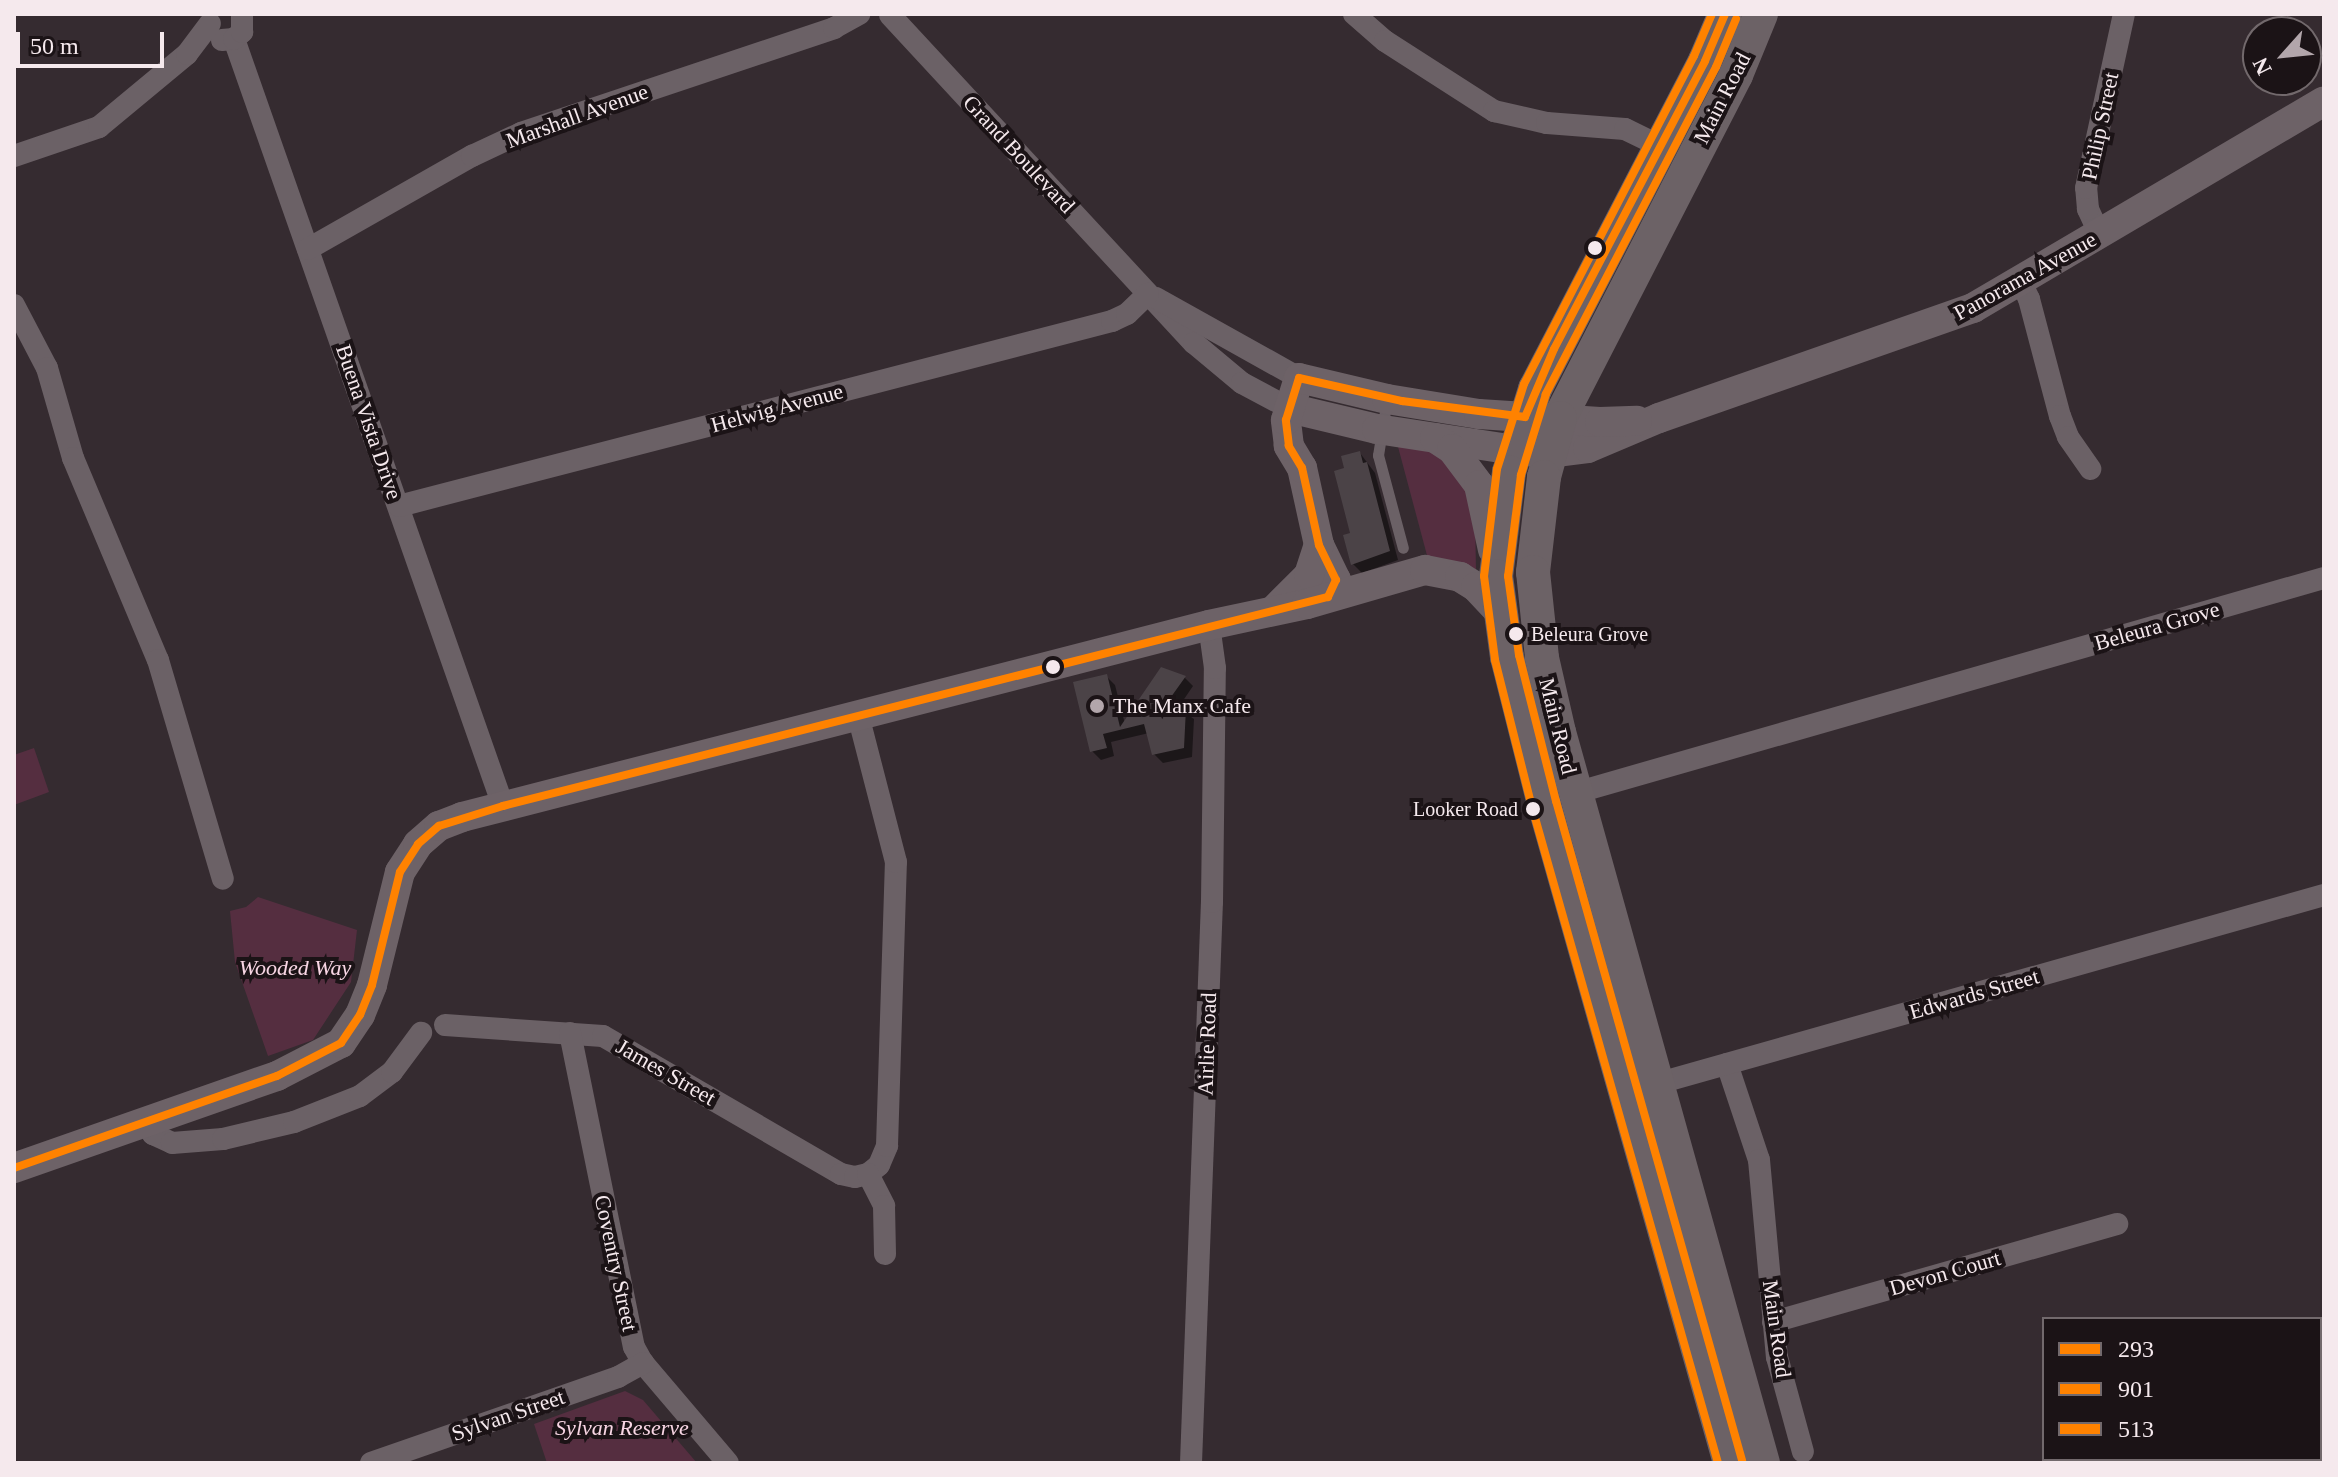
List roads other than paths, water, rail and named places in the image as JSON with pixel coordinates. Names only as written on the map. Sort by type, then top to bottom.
[{"type":"main road","name":"Main Road","points":[[1725,14],[1705,61],[1554,349],[1525,417],[1538,515],[1533,594],[1542,658],[1730,1463]]},
{"type":"main road","name":"Main Road","points":[[1761,14],[1736,75],[1560,418],[1532,452],[1502,513],[1496,576],[1498,611],[1544,804],[1763,1463]]},
{"type":"street","points":[[14,156],[99,127],[220,29],[244,27],[242,14]]},
{"type":"street","name":"Grand Boulevard","points":[[862,14],[876,19],[890,14],[1148,294],[1220,366],[1301,412],[1383,429],[1532,452]]},
{"type":"street","name":"Marshall Avenue","points":[[308,249],[472,156],[521,133],[834,28],[862,14]]},
{"type":"street","points":[[1354,14],[1385,41],[1494,111],[1547,123],[1625,129],[1660,146]]},
{"type":"street","name":"Philip Street","points":[[2100,235],[2088,209],[2086,188],[2124,14]]},
{"type":"street","name":"Buena Vista Drive","points":[[220,29],[308,249],[503,806]]},
{"type":"street","name":"Panorama Avenue","points":[[1532,452],[1588,448],[1659,418],[1948,318],[2021,282],[2282,123],[2324,101]]},
{"type":"street","points":[[2021,282],[2029,299],[2060,416],[2078,454],[2090,469]]},
{"type":"street","name":"Grand Boulevard","points":[[1148,294],[1309,381],[1387,399],[1479,414],[1525,417]]},
{"type":"street","name":"Helwig Avenue","points":[[399,506],[1112,321],[1127,314],[1148,294]]},
{"type":"street","points":[[14,305],[47,368],[73,458],[158,660],[223,879]]},
{"type":"street","points":[[1309,381],[1301,412],[1302,468],[1319,545],[1336,580],[1328,597]]},
{"type":"street","name":"Panorama Avenue","points":[[1525,417],[1618,422],[1659,418]]},
{"type":"street","points":[[1435,438],[1452,449],[1479,485],[1492,534],[1496,576]]},
{"type":"street","points":[[1276,608],[1309,575],[1319,545]]},
{"type":"street","points":[[14,1168],[277,1076],[341,1043],[360,1015],[372,985],[400,872],[418,844],[439,826],[503,806],[1413,573],[1442,571],[1476,587],[1498,611]]},
{"type":"street","name":"Beleura Grove","points":[[1575,793],[2324,578]]},
{"type":"street","name":"Airlie Road","points":[[1191,1463],[1212,902],[1215,668],[1209,625]]},
{"type":"street","points":[[858,715],[896,862],[887,1146],[879,1165],[868,1174],[884,1206],[885,1254]]},
{"type":"street","name":"Edwards Street","points":[[1640,1088],[2324,895]]},
{"type":"street","name":"James Street","points":[[445,1025],[603,1036],[841,1174],[855,1177],[868,1174]]},
{"type":"street","points":[[149,1121],[153,1134],[172,1143],[223,1139],[294,1122],[360,1096],[392,1072],[421,1033]]},
{"type":"street","name":"Coventry Street","points":[[570,1033],[627,1325],[643,1363],[728,1463]]},
{"type":"street","name":"Main Road","points":[[1727,1064],[1759,1160],[1777,1357],[1803,1452]]},
{"type":"street","name":"Devon Court","points":[[1773,1322],[2117,1224]]},
{"type":"street","name":"Sylvan Street","points":[[371,1463],[618,1377],[643,1363]]},
{"type":"lane","points":[[1387,399],[1378,455],[1403,548]]},
{"type":"place","name":"Beleura Grove","points":[[1516,634]]},
{"type":"place","name":"The Manx Cafe","points":[[1097,706]]},
{"type":"place","name":"Looker Road","points":[[1533,809]]},
{"type":"park label","name":"Wooded Way","points":[[295,968]]},
{"type":"park label","name":"Sylvan Reserve","points":[[622,1428]]}]
